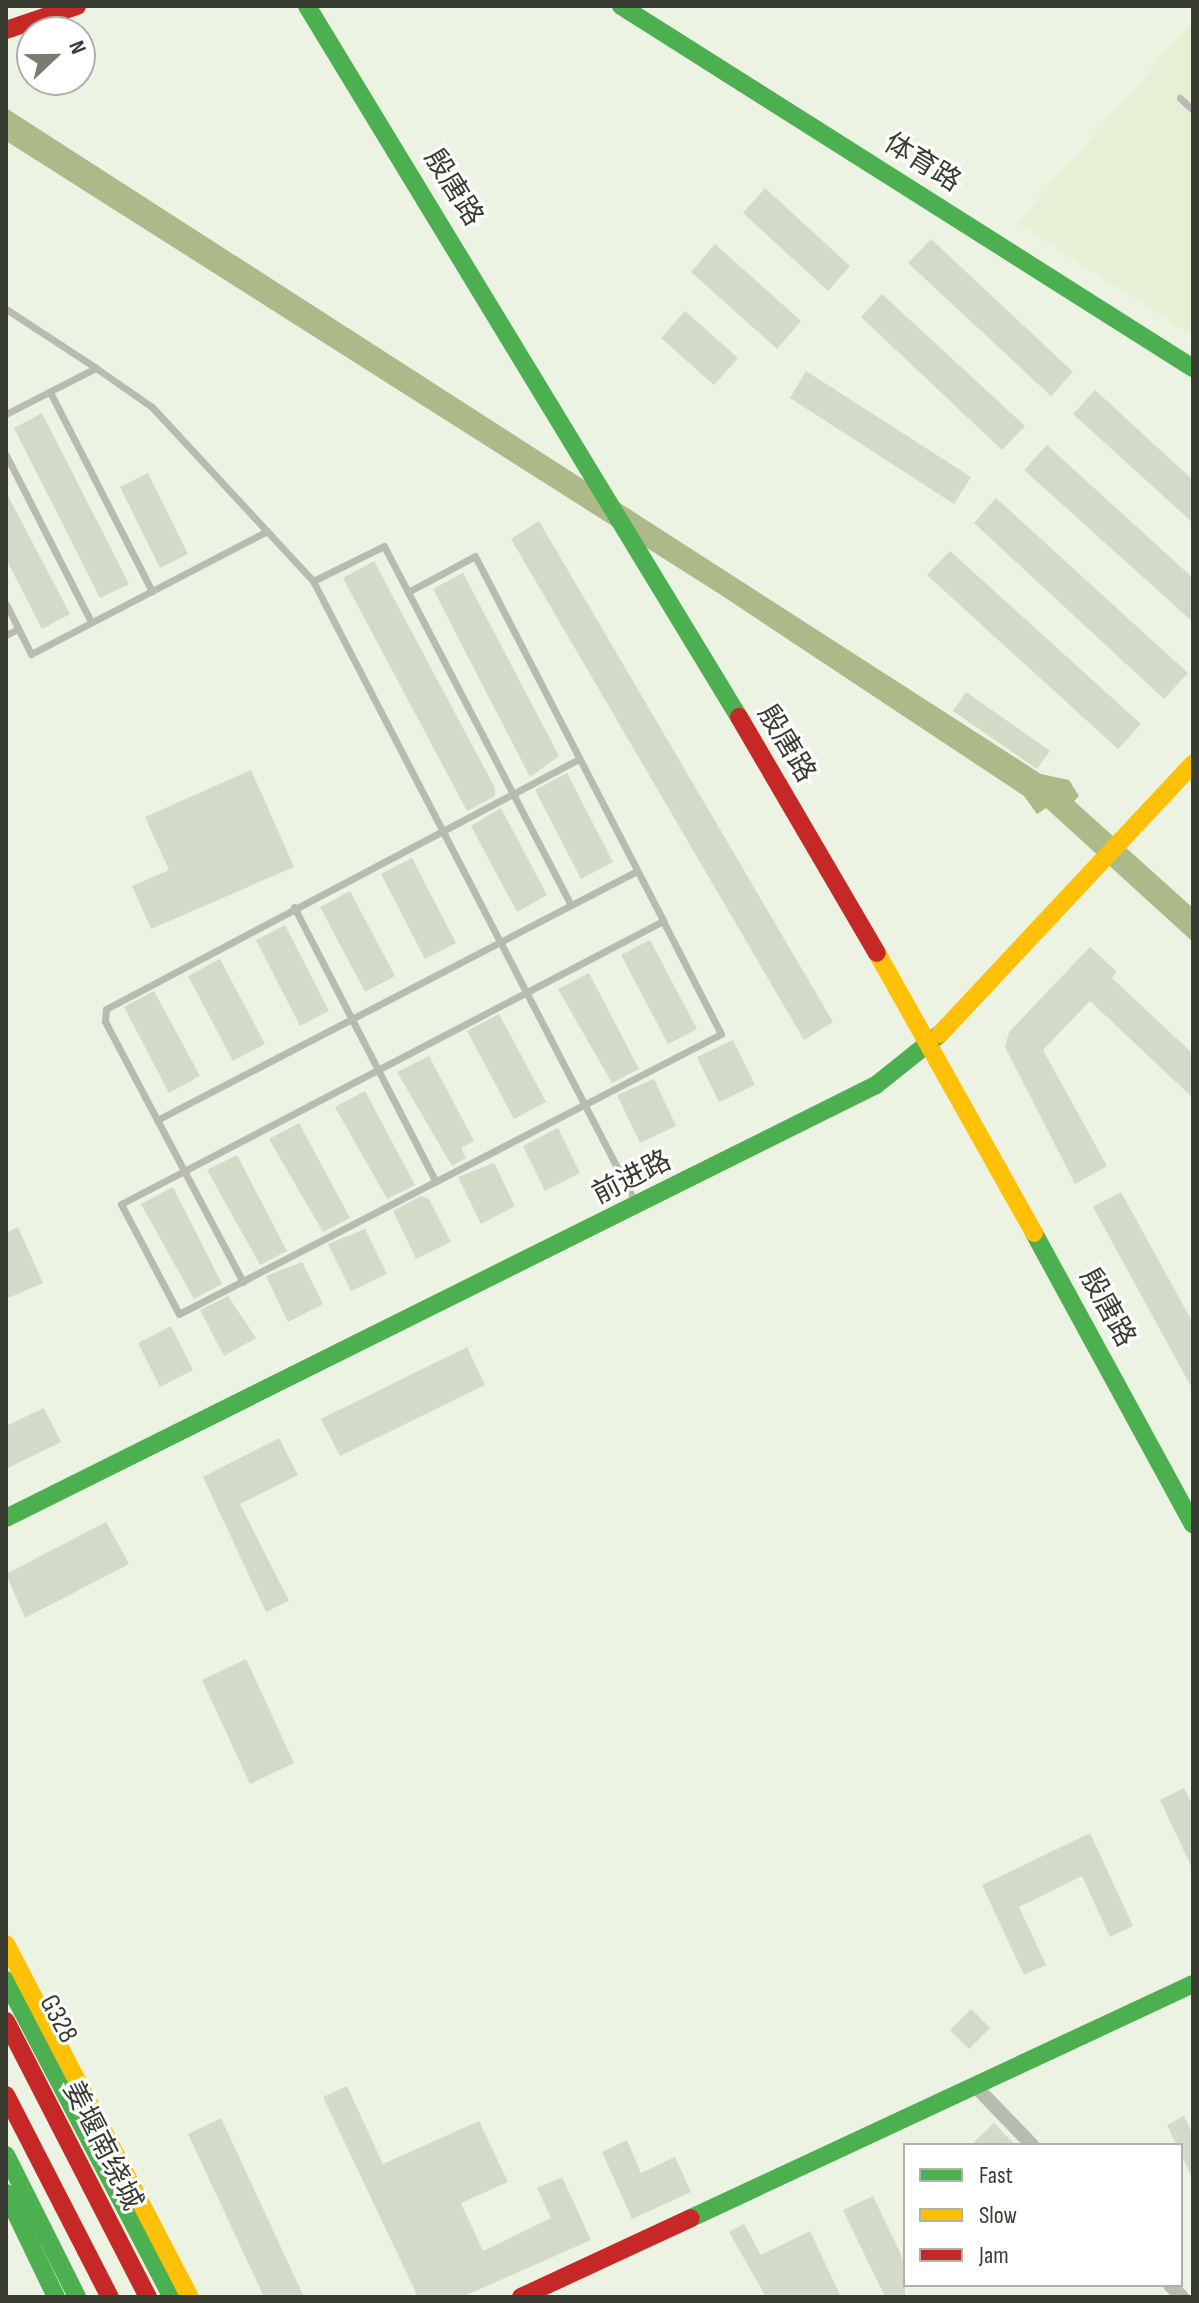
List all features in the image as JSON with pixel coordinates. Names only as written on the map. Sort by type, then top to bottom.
[{"type":"main road","points":[[6,30],[77,6]]},
{"type":"main road","name":"殷唐路","points":[[307,6],[592,466],[931,1044],[1193,1525]]},
{"type":"main road","name":"体育路","points":[[621,6],[1193,368]]},
{"type":"main road","name":"前进路","points":[[6,1518],[638,1208],[876,1085],[931,1044],[1087,884],[1193,764]]},
{"type":"main road","points":[[6,1944],[190,2297]]},
{"type":"main road","name":"G328","points":[[6,1980],[172,2297]]},
{"type":"main road","points":[[521,2297],[978,2089],[1193,1984]]},
{"type":"main road","name":"姜堰南绕城","points":[[6,2021],[148,2297]]},
{"type":"main road","points":[[6,2095],[110,2297]]},
{"type":"main road","points":[[6,2155],[77,2297]]},
{"type":"main road","points":[[6,2193],[56,2297]]},
{"type":"street","points":[[978,2089],[1030,2143]]},
{"type":"lane","points":[[1180,98],[1193,110]]},
{"type":"lane","points":[[6,309],[152,407],[313,581],[638,1208]]},
{"type":"lane","points":[[6,414],[96,368]]},
{"type":"lane","points":[[50,392],[152,591]]},
{"type":"lane","points":[[6,455],[91,622]]},
{"type":"lane","points":[[6,604],[31,654],[267,531]]},
{"type":"lane","points":[[313,581],[384,546],[570,904]]},
{"type":"lane","points":[[408,592],[475,556],[579,759],[663,921],[721,1034],[179,1314],[121,1204],[663,921]]},
{"type":"lane","points":[[6,635],[18,629]]},
{"type":"lane","points":[[243,1282],[105,1021],[106,1009],[579,759]]},
{"type":"lane","points":[[157,1120],[637,871]]},
{"type":"lane","points":[[294,907],[436,1182]]},
{"type":"shaded area","points":[[1193,21],[1193,336],[1017,223]]},
{"type":"shaded area","points":[[6,108],[1041,774],[1069,780],[1079,796],[1074,801],[1193,908],[1193,942],[1046,808],[1037,814],[1024,796],[721,595],[6,141]]},
{"type":"building","points":[[765,188],[850,266],[828,291],[743,213]]},
{"type":"building","points":[[931,239],[1073,372],[1051,396],[908,263]]},
{"type":"building","points":[[715,244],[801,321],[777,349],[691,272]]},
{"type":"building","points":[[882,294],[1025,426],[1002,450],[861,317]]},
{"type":"building","points":[[685,311],[738,358],[714,385],[661,338]]},
{"type":"building","points":[[806,371],[971,477],[954,504],[790,398]]},
{"type":"building","points":[[1095,390],[1193,480],[1193,523],[1073,414]]},
{"type":"building","points":[[42,413],[129,584],[100,598],[14,428]]},
{"type":"building","points":[[1047,445],[1193,578],[1193,622],[1024,470]]},
{"type":"building","points":[[148,473],[188,554],[160,568],[120,487]]},
{"type":"building","points":[[6,492],[70,614],[42,629],[6,559]]},
{"type":"building","points":[[996,498],[1188,673],[1164,699],[974,523]]},
{"type":"building","points":[[539,521],[833,1022],[804,1040],[511,539]]},
{"type":"building","points":[[950,551],[1141,724],[1118,749],[927,575]]},
{"type":"building","points":[[374,561],[495,788],[495,796],[467,811],[343,578]]},
{"type":"building","points":[[463,573],[559,756],[530,777],[433,589]]},
{"type":"building","points":[[966,692],[1050,751],[1037,769],[953,711]]},
{"type":"building","points":[[251,770],[294,867],[151,929],[132,886],[169,870],[145,817]]},
{"type":"building","points":[[567,773],[613,862],[581,879],[535,790]]},
{"type":"building","points":[[501,808],[547,895],[517,912],[471,826]]},
{"type":"building","points":[[412,858],[456,943],[425,959],[381,874]]},
{"type":"building","points":[[350,891],[395,976],[365,992],[320,907]]},
{"type":"building","points":[[285,925],[329,1011],[300,1026],[256,940]]},
{"type":"building","points":[[650,940],[697,1029],[668,1044],[621,955]]},
{"type":"building","points":[[1090,947],[1117,972],[1112,978],[1193,1054],[1193,1098],[1090,1001],[1043,1050],[1107,1166],[1075,1184],[1005,1047],[1009,1032]]},
{"type":"building","points":[[220,959],[265,1044],[233,1061],[188,976]]},
{"type":"building","points":[[589,973],[639,1069],[612,1083],[558,989]]},
{"type":"building","points":[[154,991],[200,1076],[169,1093],[124,1007]]},
{"type":"building","points":[[499,1014],[546,1102],[514,1119],[467,1031]]},
{"type":"building","points":[[733,1040],[755,1085],[719,1102],[697,1057]]},
{"type":"building","points":[[429,1056],[474,1141],[461,1148],[466,1158],[452,1166],[397,1072]]},
{"type":"building","points":[[654,1079],[676,1126],[640,1143],[617,1095]]},
{"type":"building","points":[[365,1091],[415,1185],[387,1199],[335,1107]]},
{"type":"building","points":[[299,1123],[350,1218],[323,1232],[269,1139]]},
{"type":"building","points":[[558,1128],[580,1173],[545,1191],[523,1146]]},
{"type":"building","points":[[237,1155],[287,1251],[260,1265],[207,1170]]},
{"type":"building","points":[[494,1163],[515,1206],[481,1224],[458,1177]]},
{"type":"building","points":[[173,1187],[222,1284],[194,1299],[141,1204]]},
{"type":"building","points":[[1121,1192],[1193,1323],[1193,1390],[1093,1207]]},
{"type":"building","points":[[421,1196],[429,1199],[451,1242],[416,1259],[393,1211]]},
{"type":"building","points":[[18,1227],[43,1283],[6,1299],[6,1233]]},
{"type":"building","points":[[365,1229],[387,1274],[351,1291],[328,1244]]},
{"type":"building","points":[[302,1262],[323,1304],[288,1322],[266,1276]]},
{"type":"building","points":[[228,1296],[256,1338],[224,1356],[200,1310]]},
{"type":"building","points":[[171,1326],[193,1370],[160,1387],[138,1343]]},
{"type":"building","points":[[467,1347],[485,1385],[340,1456],[321,1419]]},
{"type":"building","points":[[44,1408],[61,1442],[6,1469],[6,1426]]},
{"type":"building","points":[[279,1438],[298,1475],[240,1504],[289,1601],[266,1612],[203,1477]]},
{"type":"building","points":[[106,1522],[129,1564],[25,1618],[6,1574]]},
{"type":"building","points":[[246,1659],[294,1763],[250,1784],[202,1680]]},
{"type":"building","points":[[1184,1788],[1193,1806],[1193,1870],[1160,1800]]},
{"type":"building","points":[[1090,1833],[1133,1926],[1110,1937],[1082,1876],[1019,1907],[1046,1965],[1024,1975],[982,1885]]},
{"type":"building","points":[[971,2009],[990,2028],[969,2049],[950,2030]]},
{"type":"building","points":[[347,2086],[383,2164],[479,2121],[508,2182],[461,2203],[483,2251],[551,2218],[537,2188],[562,2177],[591,2240],[462,2297],[418,2297],[323,2097]]},
{"type":"building","points":[[1184,2116],[1193,2135],[1193,2179],[1183,2158],[1183,2143],[1176,2143],[1167,2125]]},
{"type":"building","points":[[221,2118],[304,2297],[264,2297],[188,2134]]},
{"type":"building","points":[[994,2123],[1013,2143],[973,2143]]},
{"type":"building","points":[[627,2140],[641,2173],[675,2157],[691,2192],[632,2219],[602,2152]]},
{"type":"building","points":[[873,2196],[903,2259],[905,2297],[885,2297],[843,2210]]},
{"type":"building","points":[[744,2224],[761,2255],[810,2231],[841,2297],[766,2297],[729,2232]]},
{"type":"traffic: fast","points":[[307,6],[739,717]]},
{"type":"traffic: fast","points":[[621,6],[1193,368]]},
{"type":"traffic: fast","points":[[6,1518],[876,1085],[940,1034]]},
{"type":"traffic: fast","points":[[1034,1233],[1193,1525]]},
{"type":"traffic: fast","points":[[6,1980],[172,2297]]},
{"type":"traffic: fast","points":[[691,2218],[1193,1984]]},
{"type":"traffic: fast","points":[[6,2155],[77,2297]]},
{"type":"traffic: fast","points":[[6,2193],[56,2297]]},
{"type":"traffic: slow","points":[[940,1034],[1193,764]]},
{"type":"traffic: slow","points":[[877,953],[1034,1233]]},
{"type":"traffic: slow","points":[[6,1944],[190,2297]]},
{"type":"traffic: jam","points":[[6,30],[77,6]]},
{"type":"traffic: jam","points":[[739,717],[877,953]]},
{"type":"traffic: jam","points":[[6,2021],[148,2297]]},
{"type":"traffic: jam","points":[[6,2095],[110,2297]]},
{"type":"traffic: jam","points":[[521,2297],[691,2218]]}]
